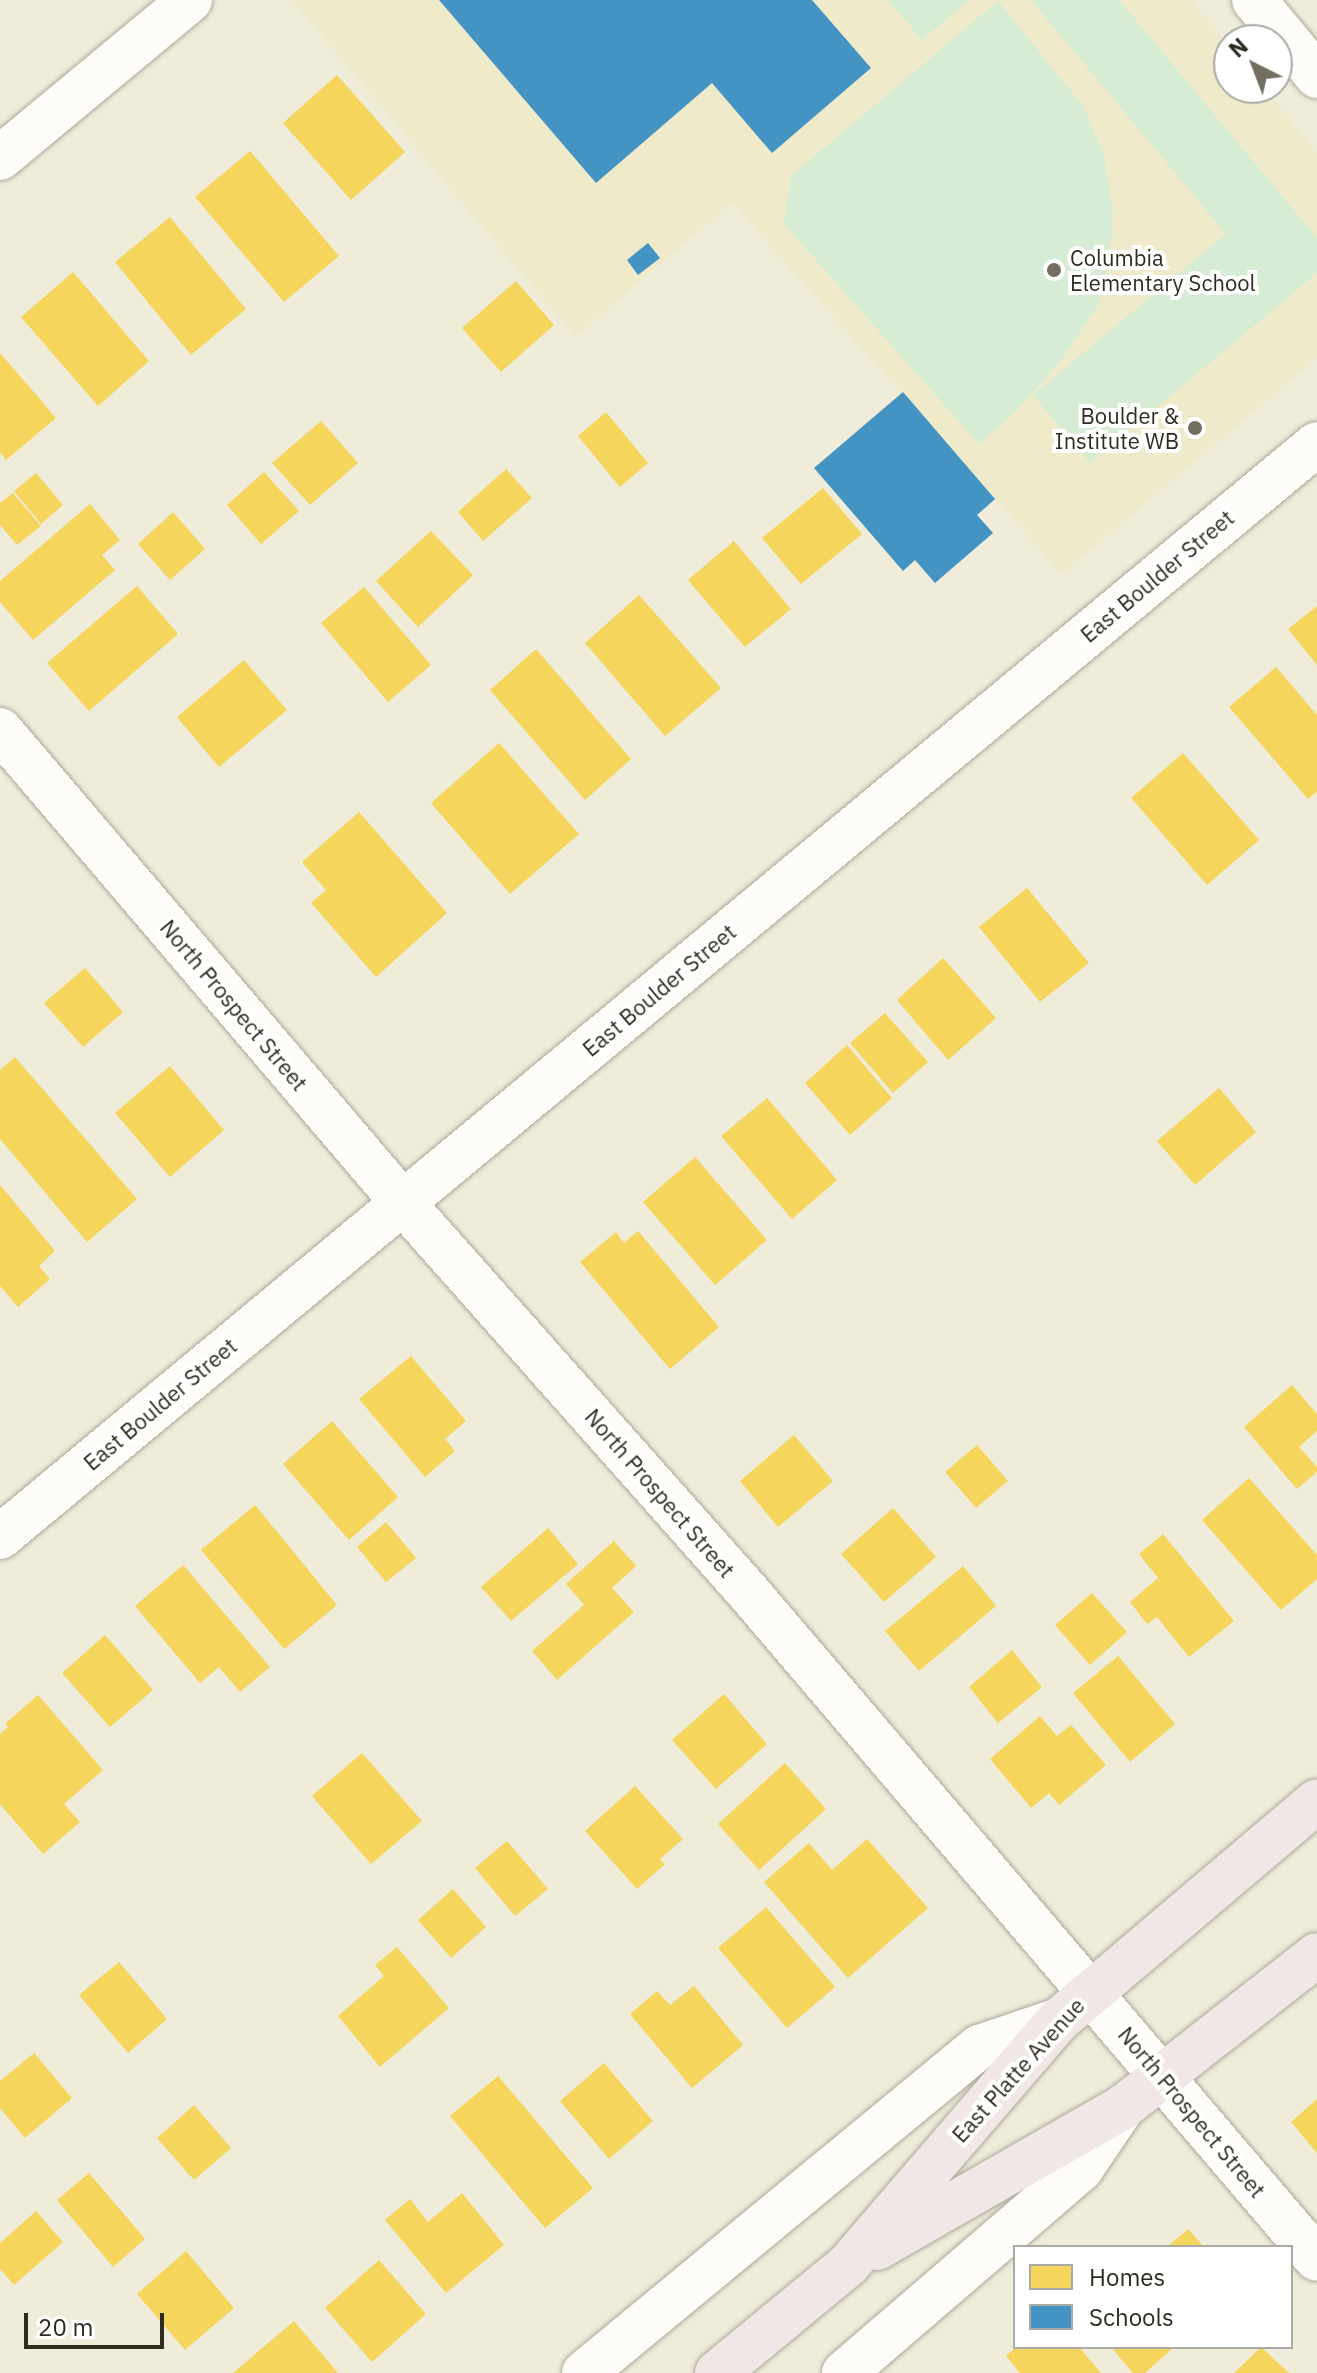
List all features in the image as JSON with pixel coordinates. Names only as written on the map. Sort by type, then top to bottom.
[{"type":"main road","name":"East Platte Avenue","points":[[717,2373],[848,2265],[1074,2006],[1317,1801]]},
{"type":"main road","name":"East Platte Avenue","points":[[848,2265],[1123,2107],[1317,1955]]},
{"type":"street","points":[[0,158],[190,0]]},
{"type":"street","points":[[1254,0],[1317,76]]},
{"type":"street","name":"East Boulder Street","points":[[0,1537],[1317,444]]},
{"type":"street","name":"North Prospect Street","points":[[0,730],[403,1203],[749,1593],[1074,2006],[1163,2076],[1317,2259]]},
{"type":"street","points":[[584,2373],[979,2047],[1074,2006]]},
{"type":"street","points":[[844,2373],[1081,2169],[1123,2107]]},
{"type":"shaded area","name":"Columbia Elementary School","points":[[292,0],[1191,0],[1213,27],[1213,104],[1277,104],[1317,152],[1317,358],[1062,574],[732,203],[575,337]]},
{"type":"green space","points":[[888,0],[969,0],[922,40]]},
{"type":"green space","points":[[1031,0],[1119,0],[1317,238],[1317,273],[1090,463],[1033,395],[1226,234]]},
{"type":"green space","points":[[998,1],[1083,106],[1103,152],[1113,211],[1109,266],[1098,304],[1060,361],[1015,412],[979,444],[784,224],[791,176]]},
{"type":"building: Homes","points":[[337,75],[405,152],[351,200],[283,123]]},
{"type":"building: Homes","points":[[250,151],[339,256],[284,302],[195,197]]},
{"type":"building: Homes","points":[[170,217],[246,309],[191,355],[115,262]]},
{"type":"building: Homes","points":[[73,272],[149,361],[98,406],[21,317]]},
{"type":"building: Homes","points":[[516,281],[554,325],[501,372],[462,328]]},
{"type":"building: Homes","points":[[0,353],[56,418],[6,460],[0,452]]},
{"type":"building: Homes","points":[[606,412],[648,463],[620,487],[578,436]]},
{"type":"building: Homes","points":[[321,421],[358,463],[310,505],[272,463]]},
{"type":"building: Homes","points":[[506,469],[532,498],[483,541],[458,512]]},
{"type":"building: Homes","points":[[264,472],[299,511],[261,544],[227,505]]},
{"type":"building: Homes","points":[[36,473],[63,505],[41,524],[14,491]]},
{"type":"building: Homes","points":[[823,488],[862,534],[801,584],[762,538]]},
{"type":"building: Homes","points":[[13,493],[41,526],[17,545],[0,525],[0,503]]},
{"type":"building: Homes","points":[[90,504],[120,540],[102,555],[115,570],[33,640],[0,602],[0,581]]},
{"type":"building: Homes","points":[[173,512],[205,549],[170,580],[138,544]]},
{"type":"building: Homes","points":[[431,531],[473,575],[418,627],[376,581]]},
{"type":"building: Homes","points":[[734,541],[791,609],[745,647],[688,580]]},
{"type":"building: Homes","points":[[137,586],[178,634],[89,711],[47,663]]},
{"type":"building: Homes","points":[[364,587],[431,665],[388,702],[321,623]]},
{"type":"building: Homes","points":[[639,595],[721,688],[665,736],[585,643]]},
{"type":"building: Homes","points":[[1317,606],[1317,665],[1288,629]]},
{"type":"building: Homes","points":[[536,649],[631,759],[585,800],[490,690]]},
{"type":"building: Homes","points":[[244,660],[287,710],[219,767],[177,717]]},
{"type":"building: Homes","points":[[1276,667],[1317,715],[1317,792],[1308,799],[1229,707]]},
{"type":"building: Homes","points":[[499,743],[579,834],[510,894],[431,803]]},
{"type":"building: Homes","points":[[1183,753],[1259,840],[1207,885],[1131,798]]},
{"type":"building: Homes","points":[[359,812],[447,913],[376,977],[311,903],[326,890],[302,862]]},
{"type":"building: Homes","points":[[1027,888],[1089,963],[1040,1002],[979,927]]},
{"type":"building: Homes","points":[[943,958],[996,1018],[948,1060],[897,1000]]},
{"type":"building: Homes","points":[[85,968],[123,1012],[83,1047],[44,1003]]},
{"type":"building: Homes","points":[[885,1013],[928,1062],[893,1093],[850,1043]]},
{"type":"building: Homes","points":[[847,1045],[892,1098],[850,1135],[805,1083]]},
{"type":"building: Homes","points":[[15,1057],[137,1199],[87,1242],[0,1139],[0,1070]]},
{"type":"building: Homes","points":[[170,1066],[224,1130],[170,1177],[115,1113]]},
{"type":"building: Homes","points":[[1219,1088],[1256,1132],[1195,1185],[1157,1141]]},
{"type":"building: Homes","points":[[767,1098],[837,1180],[792,1219],[721,1136]]},
{"type":"building: Homes","points":[[695,1157],[767,1240],[715,1285],[643,1202]]},
{"type":"building: Homes","points":[[0,1185],[55,1251],[39,1266],[50,1279],[18,1307],[0,1286]]},
{"type":"building: Homes","points":[[638,1231],[719,1327],[670,1369],[580,1262],[616,1232],[624,1243]]},
{"type":"building: Homes","points":[[411,1356],[466,1421],[445,1439],[455,1451],[425,1477],[359,1399]]},
{"type":"building: Homes","points":[[1292,1385],[1317,1414],[1317,1431],[1299,1447],[1317,1467],[1317,1472],[1297,1489],[1244,1427]]},
{"type":"building: Homes","points":[[332,1421],[398,1497],[349,1540],[283,1464]]},
{"type":"building: Homes","points":[[794,1435],[833,1481],[778,1527],[740,1481]]},
{"type":"building: Homes","points":[[977,1445],[1008,1481],[976,1508],[945,1472]]},
{"type":"building: Homes","points":[[1249,1478],[1317,1555],[1317,1579],[1281,1610],[1202,1520]]},
{"type":"building: Homes","points":[[255,1505],[337,1605],[284,1649],[201,1550]]},
{"type":"building: Homes","points":[[893,1508],[936,1557],[884,1602],[841,1554]]},
{"type":"building: Homes","points":[[386,1522],[416,1558],[386,1582],[357,1547]]},
{"type":"building: Homes","points":[[548,1528],[578,1564],[511,1621],[481,1587]]},
{"type":"building: Homes","points":[[1163,1534],[1234,1621],[1189,1657],[1157,1617],[1147,1624],[1130,1602],[1158,1578],[1139,1554]]},
{"type":"building: Homes","points":[[614,1541],[636,1566],[612,1588],[634,1612],[557,1680],[532,1651],[584,1605],[566,1584]]},
{"type":"building: Homes","points":[[183,1565],[270,1667],[240,1692],[219,1667],[200,1683],[135,1606]]},
{"type":"building: Homes","points":[[963,1566],[996,1606],[919,1671],[885,1631]]},
{"type":"building: Homes","points":[[1092,1593],[1127,1632],[1090,1665],[1055,1625]]},
{"type":"building: Homes","points":[[105,1635],[153,1690],[110,1727],[62,1673]]},
{"type":"building: Homes","points":[[1012,1650],[1042,1687],[998,1723],[969,1687]]},
{"type":"building: Homes","points":[[1118,1656],[1175,1724],[1130,1762],[1073,1693]]},
{"type":"building: Homes","points":[[724,1694],[767,1744],[716,1789],[672,1740]]},
{"type":"building: Homes","points":[[38,1695],[103,1770],[64,1804],[80,1822],[43,1854],[0,1804],[0,1734],[8,1727],[5,1724]]},
{"type":"building: Homes","points":[[1040,1716],[1057,1736],[1071,1725],[1106,1765],[1059,1805],[1049,1793],[1031,1808],[990,1759]]},
{"type":"building: Homes","points":[[362,1753],[422,1821],[371,1864],[312,1796]]},
{"type":"building: Homes","points":[[785,1763],[826,1809],[759,1870],[718,1824]]},
{"type":"building: Homes","points":[[635,1786],[683,1839],[660,1859],[665,1864],[637,1889],[585,1831]]},
{"type":"building: Homes","points":[[867,1839],[928,1908],[848,1978],[764,1882],[809,1843],[832,1870]]},
{"type":"building: Homes","points":[[507,1841],[548,1889],[515,1916],[475,1868]]},
{"type":"building: Homes","points":[[453,1889],[486,1927],[451,1958],[418,1920]]},
{"type":"building: Homes","points":[[766,1907],[835,1987],[787,2028],[718,1948]]},
{"type":"building: Homes","points":[[397,1947],[449,2008],[380,2067],[338,2016],[384,1976],[375,1965]]},
{"type":"building: Homes","points":[[119,1962],[167,2019],[128,2053],[79,1995]]},
{"type":"building: Homes","points":[[694,1986],[743,2045],[692,2088],[630,2014],[657,1991],[670,2005]]},
{"type":"building: Homes","points":[[34,2053],[72,2098],[25,2138],[0,2108],[0,2081]]},
{"type":"building: Homes","points":[[604,2063],[653,2121],[609,2159],[560,2101]]},
{"type":"building: Homes","points":[[498,2076],[593,2188],[545,2228],[450,2116]]},
{"type":"building: Homes","points":[[1317,2099],[1317,2153],[1291,2122]]},
{"type":"building: Homes","points":[[194,2105],[231,2148],[194,2180],[157,2138]]},
{"type":"building: Homes","points":[[89,2173],[145,2239],[113,2267],[57,2200]]},
{"type":"building: Homes","points":[[462,2193],[504,2245],[446,2293],[385,2220],[410,2199],[428,2222]]},
{"type":"building: Homes","points":[[36,2211],[63,2242],[14,2285],[0,2269],[0,2243]]},
{"type":"building: Homes","points":[[1188,2229],[1202,2245],[1169,2245]]},
{"type":"building: Homes","points":[[186,2251],[234,2308],[185,2350],[137,2294]]},
{"type":"building: Homes","points":[[379,2260],[426,2314],[372,2362],[325,2308]]},
{"type":"building: Homes","points":[[294,2321],[338,2373],[233,2373]]},
{"type":"building: Homes","points":[[1014,2349],[1081,2349],[1101,2373],[1020,2373],[1006,2356]]},
{"type":"building: Homes","points":[[1113,2349],[1172,2349],[1145,2373],[1133,2373]]},
{"type":"building: Homes","points":[[1259,2349],[1263,2349],[1289,2373],[1234,2373]]},
{"type":"building: Schools","points":[[439,0],[812,0],[871,68],[772,153],[712,83],[596,183]]},
{"type":"building: Schools","points":[[648,243],[660,258],[638,275],[627,260]]},
{"type":"building: Schools","points":[[903,392],[995,499],[977,515],[993,533],[935,583],[915,560],[903,571],[814,468]]},
{"type":"place","name":"Columbia Elementary School","points":[[1054,270]]},
{"type":"place","name":"Boulder & Institute WB","points":[[1195,428]]}]
